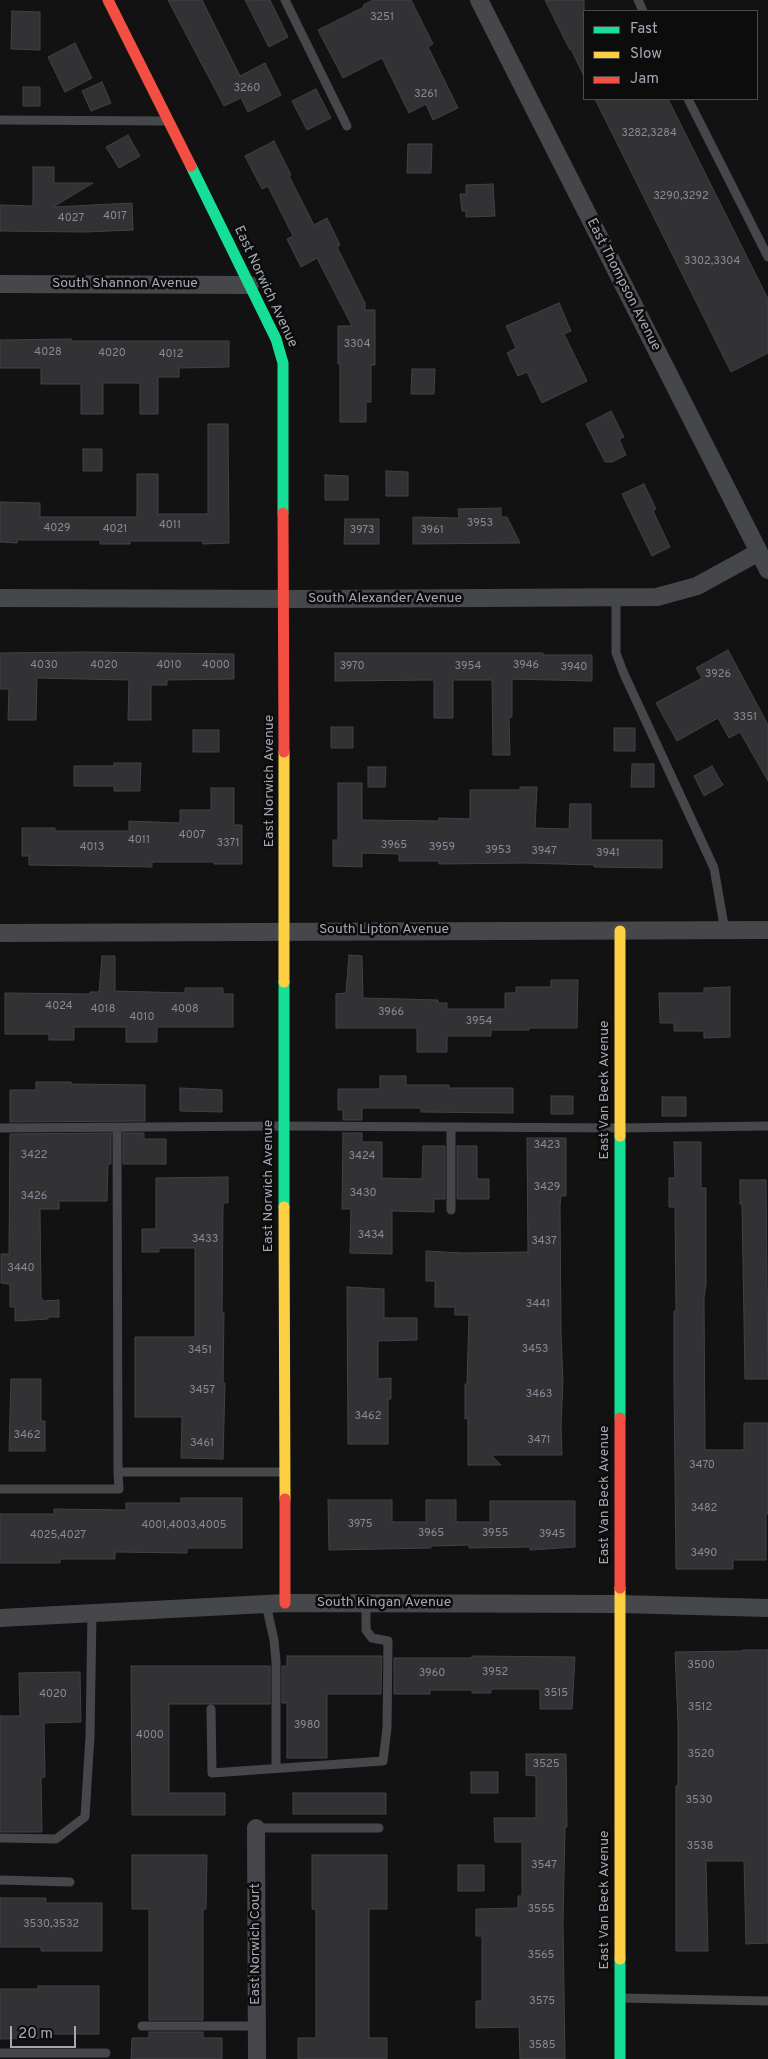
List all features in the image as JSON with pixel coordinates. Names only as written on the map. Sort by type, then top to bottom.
[{"type":"street","name":"East Norwich Avenue","points":[[108,0],[250,285],[276,339],[283,363],[286,930],[284,1126],[286,1603]]},
{"type":"street","name":"East Thompson Avenue","points":[[478,0],[764,550],[768,570]]},
{"type":"street","name":"South Shannon Avenue","points":[[0,284],[250,285]]},
{"type":"street","name":"South Alexander Avenue","points":[[0,598],[658,597],[697,586],[764,550]]},
{"type":"street","name":"South Lipton Avenue","points":[[0,933],[286,930],[768,930]]},
{"type":"street","name":"East Van Beck Avenue","points":[[620,931],[620,2059]]},
{"type":"street","name":"South Kingan Avenue","points":[[0,1618],[286,1603],[620,1604],[768,1608]]},
{"type":"street","name":"East Norwich Court","points":[[256,1828],[257,2059]]},
{"type":"lane","points":[[285,0],[347,126]]},
{"type":"lane","points":[[689,100],[768,257]]},
{"type":"lane","points":[[0,120],[169,121]]},
{"type":"lane","points":[[616,597],[616,653],[714,868],[725,931]]},
{"type":"lane","points":[[0,1128],[284,1126],[620,1128],[768,1126]]},
{"type":"lane","points":[[0,1490],[119,1489],[117,1127]]},
{"type":"lane","points":[[451,1127],[451,1210]]},
{"type":"lane","points":[[118,1472],[286,1472]]},
{"type":"lane","points":[[212,1709],[212,1773],[276,1767],[383,1761],[387,1728],[388,1641],[372,1638],[366,1630],[366,1603]]},
{"type":"lane","points":[[266,1604],[274,1640],[276,1661],[276,1767]]},
{"type":"lane","points":[[0,1838],[56,1839],[85,1817],[90,1736],[92,1613]]},
{"type":"lane","points":[[256,1828],[379,1828]]},
{"type":"lane","points":[[0,1880],[70,1882]]},
{"type":"lane","points":[[620,1998],[768,2001]]},
{"type":"lane","points":[[142,2026],[256,2026]]},
{"type":"lane","points":[[0,2053],[106,2053]]},
{"type":"building","points":[[168,0],[202,0],[240,76],[265,63],[281,95],[248,112],[241,98],[224,106]]},
{"type":"building","points":[[245,0],[270,0],[288,37],[269,47]]},
{"type":"building","points":[[373,0],[411,0],[433,44],[428,47],[458,108],[433,120],[426,104],[409,113],[382,58],[343,78],[318,30],[364,7],[363,5]]},
{"type":"building","points":[[545,0],[584,0],[583,74]]},
{"type":"building","points":[[12,11],[40,12],[40,50],[11,49]]},
{"type":"building","points":[[75,43],[92,78],[65,92],[48,57]]},
{"type":"building","points":[[102,82],[111,103],[91,111],[82,91]]},
{"type":"building","points":[[23,87],[40,87],[40,106],[23,106]]},
{"type":"building","points":[[316,89],[331,118],[307,130],[292,101]]},
{"type":"building","points":[[595,100],[668,100],[768,299],[768,353],[731,372]]},
{"type":"building","points":[[128,135],[140,156],[119,168],[106,147]]},
{"type":"building","points":[[274,141],[291,175],[289,176],[314,225],[327,218],[340,245],[337,247],[365,303],[365,310],[375,310],[375,365],[371,365],[371,402],[366,402],[366,422],[340,422],[338,326],[352,326],[317,258],[301,267],[287,239],[293,236],[268,186],[262,189],[245,156]]},
{"type":"building","points":[[408,144],[432,144],[431,173],[407,173]]},
{"type":"building","points":[[33,167],[54,167],[54,183],[93,183],[53,207],[132,203],[133,230],[85,232],[0,231],[0,205],[33,206]]},
{"type":"building","points":[[493,184],[495,216],[466,217],[466,211],[462,211],[460,194],[466,194],[466,185]]},
{"type":"building","points":[[559,303],[571,331],[564,334],[587,381],[542,403],[527,372],[518,376],[507,353],[516,348],[506,326]]},
{"type":"building","points":[[71,339],[71,341],[229,341],[229,367],[179,368],[179,377],[158,377],[158,414],[140,414],[140,383],[103,383],[103,414],[81,414],[81,384],[41,384],[41,368],[0,368],[0,340]]},
{"type":"building","points":[[412,369],[435,369],[434,394],[411,394]]},
{"type":"building","points":[[611,411],[624,437],[619,439],[626,455],[612,462],[605,462],[586,424]]},
{"type":"building","points":[[208,424],[228,424],[229,543],[203,544],[203,541],[130,541],[130,544],[100,544],[100,540],[17,540],[17,543],[0,542],[0,502],[40,503],[40,517],[137,517],[137,474],[158,474],[158,514],[208,514]]},
{"type":"building","points":[[83,449],[102,449],[102,471],[83,471]]},
{"type":"building","points":[[386,471],[408,472],[408,496],[386,496]]},
{"type":"building","points":[[325,475],[348,476],[348,500],[325,500]]},
{"type":"building","points":[[644,484],[656,509],[653,511],[670,547],[652,556],[622,494]]},
{"type":"building","points":[[501,508],[501,517],[507,517],[520,543],[413,544],[413,517],[459,518],[458,509]]},
{"type":"building","points":[[345,519],[379,519],[379,544],[344,544]]},
{"type":"building","points":[[728,650],[768,725],[768,781],[740,732],[729,738],[718,718],[677,741],[656,703],[702,678],[696,668]]},
{"type":"building","points":[[0,653],[234,654],[234,679],[167,680],[167,685],[151,685],[151,720],[128,720],[129,680],[37,678],[36,720],[8,720],[9,689],[0,689]]},
{"type":"building","points":[[335,653],[543,653],[543,655],[592,655],[592,681],[512,679],[512,717],[509,717],[510,755],[493,755],[492,680],[453,680],[453,718],[434,718],[434,680],[335,681]]},
{"type":"building","points":[[331,727],[353,727],[353,748],[331,748]]},
{"type":"building","points":[[614,728],[635,728],[635,751],[614,751]]},
{"type":"building","points":[[193,730],[219,730],[219,752],[193,752]]},
{"type":"building","points":[[114,763],[141,763],[140,791],[114,791],[114,786],[74,786],[74,766],[114,766]]},
{"type":"building","points":[[632,764],[654,764],[654,787],[631,787]]},
{"type":"building","points":[[712,766],[723,785],[704,796],[694,776]]},
{"type":"building","points":[[368,767],[386,767],[385,787],[368,787]]},
{"type":"building","points":[[338,783],[362,783],[362,820],[439,821],[439,818],[470,819],[470,790],[520,790],[520,787],[537,787],[535,828],[569,829],[570,804],[591,804],[591,840],[662,840],[662,868],[525,863],[439,864],[439,861],[399,861],[399,854],[362,853],[362,867],[333,866],[333,840],[338,840]]},
{"type":"building","points":[[211,788],[234,788],[234,825],[242,825],[242,864],[152,862],[152,867],[29,865],[29,856],[22,856],[22,828],[55,828],[55,831],[129,831],[129,821],[180,823],[180,810],[211,810]]},
{"type":"building","points":[[349,955],[362,956],[363,998],[438,1000],[438,1003],[447,1003],[447,1009],[505,1009],[505,993],[516,993],[516,987],[551,987],[551,980],[578,980],[577,1028],[491,1030],[491,1036],[447,1036],[447,1052],[417,1052],[417,1028],[336,1028],[336,994],[346,993]]},
{"type":"building","points":[[102,956],[115,956],[115,991],[185,993],[185,988],[223,988],[223,994],[233,994],[233,1027],[157,1027],[157,1042],[126,1042],[126,1027],[74,1027],[74,1040],[49,1040],[49,1034],[5,1034],[5,993],[90,994],[90,992],[99,992]]},
{"type":"building","points":[[730,987],[730,1037],[704,1038],[704,1031],[674,1031],[674,1023],[660,1023],[659,993],[704,993],[704,988]]},
{"type":"building","points":[[380,1076],[406,1076],[406,1085],[449,1085],[449,1088],[513,1088],[513,1113],[421,1112],[421,1108],[362,1108],[362,1120],[343,1120],[343,1110],[338,1110],[338,1089],[380,1089]]},
{"type":"building","points":[[36,1082],[145,1085],[145,1121],[10,1122],[10,1090],[36,1090]]},
{"type":"building","points":[[180,1088],[222,1090],[222,1112],[180,1111]]},
{"type":"building","points":[[551,1096],[573,1096],[573,1114],[551,1114]]},
{"type":"building","points":[[662,1097],[686,1097],[686,1116],[662,1116]]},
{"type":"building","points":[[111,1133],[111,1164],[108,1164],[107,1201],[59,1201],[59,1209],[40,1209],[41,1297],[43,1301],[59,1300],[59,1317],[15,1321],[15,1307],[10,1307],[10,1284],[1,1283],[1,1254],[9,1254],[10,1134]]},
{"type":"building","points":[[123,1133],[144,1133],[144,1139],[166,1139],[166,1164],[123,1164]]},
{"type":"building","points":[[343,1133],[362,1133],[362,1142],[382,1142],[382,1178],[422,1179],[423,1146],[445,1146],[445,1199],[434,1199],[434,1212],[392,1211],[392,1254],[350,1253],[351,1209],[342,1209]]},
{"type":"building","points":[[527,1138],[566,1138],[566,1196],[561,1196],[560,1205],[563,1382],[562,1455],[491,1455],[501,1465],[468,1465],[468,1418],[465,1419],[465,1384],[467,1384],[469,1315],[455,1315],[455,1307],[435,1307],[435,1281],[426,1281],[426,1251],[463,1253],[528,1252]]},
{"type":"building","points":[[674,1142],[701,1142],[701,1188],[706,1188],[706,1285],[704,1297],[705,1450],[744,1450],[744,1423],[768,1423],[766,1560],[733,1560],[733,1569],[676,1569],[675,1207],[669,1207],[669,1178],[675,1178]]},
{"type":"building","points":[[457,1146],[477,1146],[477,1179],[489,1179],[489,1199],[457,1199]]},
{"type":"building","points":[[228,1177],[228,1203],[223,1203],[222,1313],[224,1313],[223,1383],[225,1383],[223,1459],[181,1458],[182,1417],[135,1417],[135,1337],[195,1337],[195,1248],[159,1248],[159,1252],[142,1252],[142,1229],[156,1229],[156,1178]]},
{"type":"building","points":[[740,1180],[766,1180],[768,1379],[745,1379]]},
{"type":"building","points":[[347,1287],[384,1289],[384,1318],[417,1318],[417,1340],[378,1341],[378,1379],[391,1378],[391,1399],[388,1399],[388,1444],[348,1444]]},
{"type":"building","points":[[11,1379],[41,1379],[41,1421],[45,1421],[45,1451],[9,1451]]},
{"type":"building","points":[[181,1498],[242,1498],[242,1548],[187,1548],[187,1553],[115,1552],[115,1559],[60,1559],[60,1563],[0,1563],[0,1514],[54,1514],[54,1509],[126,1510],[126,1503],[181,1503]]},
{"type":"building","points":[[328,1500],[392,1500],[392,1522],[426,1522],[426,1500],[456,1500],[456,1522],[490,1522],[490,1501],[575,1501],[575,1547],[530,1550],[530,1547],[469,1548],[469,1545],[431,1546],[431,1548],[329,1550]]},
{"type":"building","points":[[768,1650],[768,1943],[746,1944],[744,1861],[706,1861],[708,1951],[676,1951],[678,1723],[675,1652]]},
{"type":"building","points":[[287,1656],[382,1656],[381,1694],[327,1694],[327,1758],[287,1758],[287,1703],[282,1703],[282,1666],[287,1666]]},
{"type":"building","points":[[472,1656],[575,1657],[572,1709],[540,1709],[540,1689],[491,1689],[491,1693],[472,1693],[472,1690],[430,1690],[430,1694],[394,1694],[394,1658],[472,1658]]},
{"type":"building","points":[[131,1666],[270,1666],[270,1704],[169,1704],[169,1793],[225,1793],[225,1815],[132,1815]]},
{"type":"building","points":[[80,1672],[81,1722],[44,1723],[45,1777],[41,1778],[42,1832],[0,1832],[0,1716],[20,1716],[19,1673]]},
{"type":"building","points":[[526,1754],[566,1754],[567,1827],[565,1827],[563,1924],[565,2059],[520,2059],[519,2027],[476,2028],[476,2001],[482,2001],[482,1936],[476,1936],[476,1909],[518,1908],[518,1896],[522,1896],[522,1842],[495,1842],[494,1818],[536,1818],[536,1776],[526,1775]]},
{"type":"building","points":[[471,1772],[498,1772],[498,1793],[471,1793]]},
{"type":"building","points":[[293,1793],[386,1793],[386,1814],[293,1814]]},
{"type":"building","points":[[132,1855],[207,1855],[206,1909],[203,1909],[203,2020],[149,2020],[149,1909],[132,1909]]},
{"type":"building","points":[[312,1855],[387,1855],[387,1909],[369,1909],[369,2038],[387,2038],[387,2059],[298,2059],[298,2038],[316,2038],[316,1909],[312,1909]]},
{"type":"building","points":[[458,1865],[484,1865],[484,1891],[458,1891]]},
{"type":"building","points":[[0,1898],[46,1898],[46,1903],[102,1903],[102,1951],[41,1951],[41,1947],[0,1947]]},
{"type":"building","points":[[38,1986],[99,1986],[99,2034],[44,2034],[44,2038],[0,2039],[0,1989],[38,1989]]},
{"type":"building","points":[[149,2032],[203,2032],[203,2038],[222,2038],[222,2059],[131,2059],[132,2038],[149,2038]]},
{"type":"traffic: fast","points":[[191,166],[276,339],[283,363],[283,513]]},
{"type":"traffic: fast","points":[[284,982],[284,1207]]},
{"type":"traffic: fast","points":[[620,1136],[620,1418]]},
{"type":"traffic: fast","points":[[620,1959],[620,2059]]},
{"type":"traffic: slow","points":[[284,752],[284,982]]},
{"type":"traffic: slow","points":[[620,931],[620,1136]]},
{"type":"traffic: slow","points":[[284,1207],[285,1499]]},
{"type":"traffic: slow","points":[[620,1588],[620,1959]]},
{"type":"traffic: jam","points":[[108,0],[191,166]]},
{"type":"traffic: jam","points":[[283,513],[284,752]]},
{"type":"traffic: jam","points":[[620,1418],[620,1588]]},
{"type":"traffic: jam","points":[[285,1499],[285,1603]]}]
